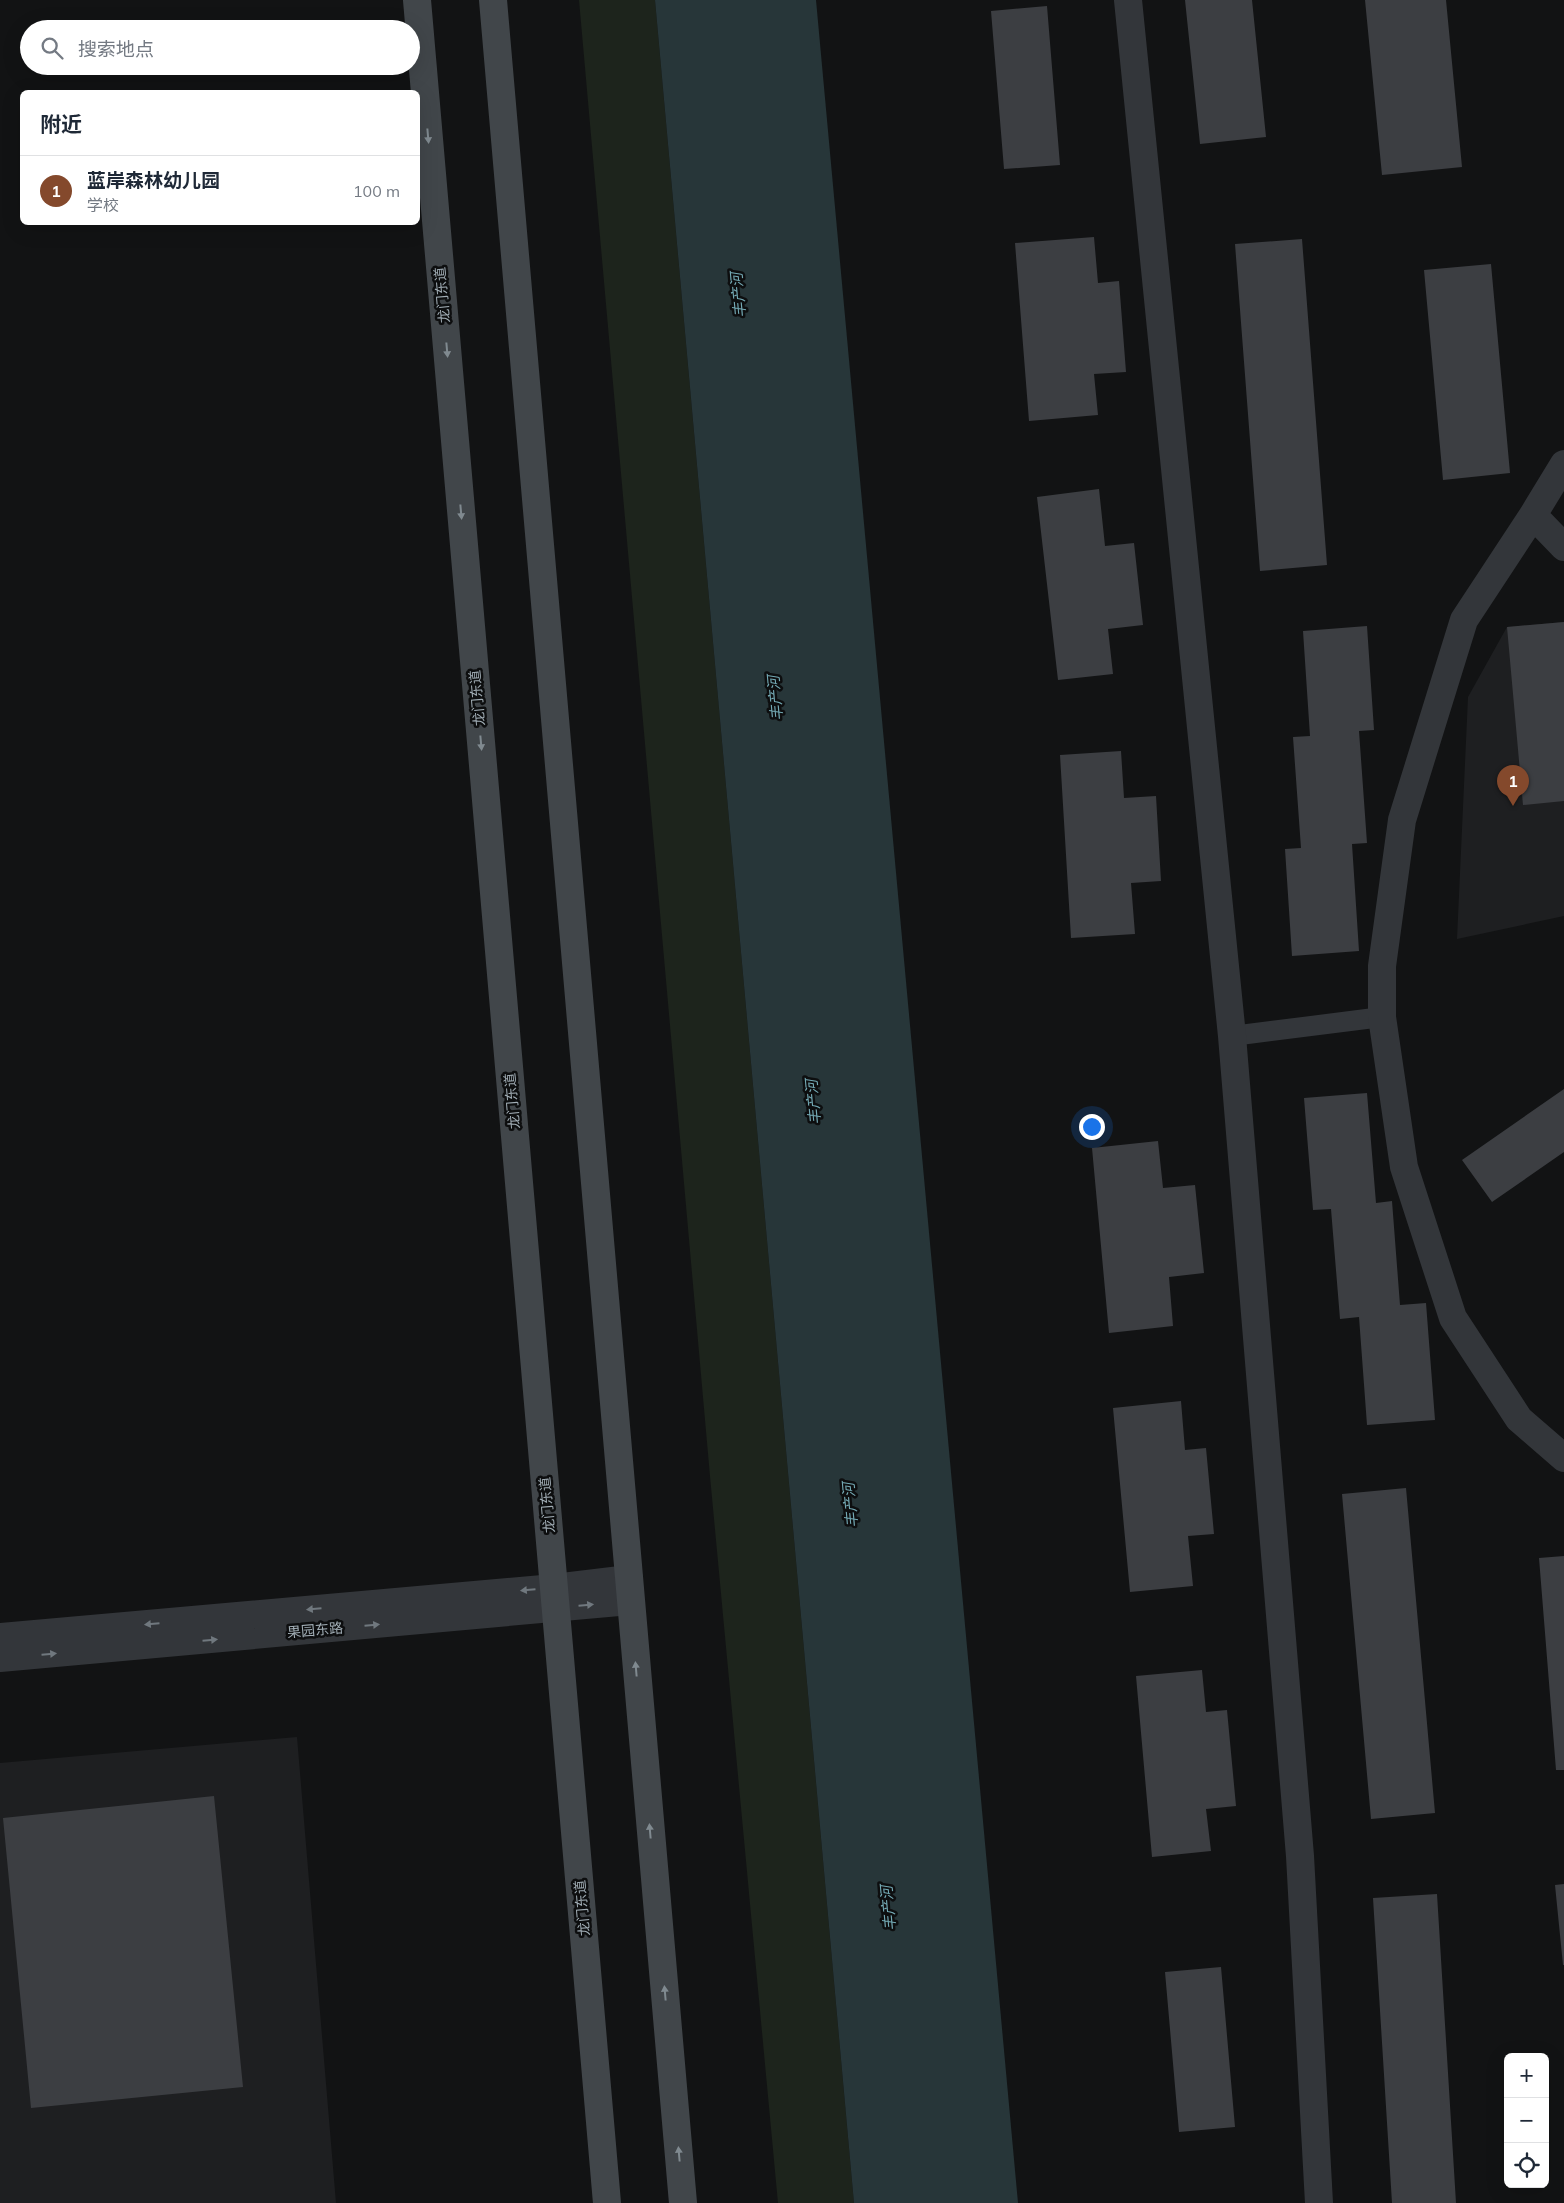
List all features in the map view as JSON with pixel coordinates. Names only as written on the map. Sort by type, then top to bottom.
[{"type":"main road","name":"龙门东道","points":[[417,0],[419,20]]},
{"type":"main road","points":[[493,0],[683,2203]]},
{"type":"main road","name":"龙门东道","points":[[420,35],[607,2203]]},
{"type":"street","points":[[1128,0],[1232,1036],[1300,1856],[1319,2203]]},
{"type":"street","points":[[1564,464],[1464,620],[1402,820],[1382,966],[1382,1017],[1404,1166],[1453,1318],[1519,1419],[1564,1458]]},
{"type":"street","points":[[1533,515],[1564,547]]},
{"type":"street","name":"果园东路","points":[[0,1658],[630,1590]]},
{"type":"street","name":"果园东路","points":[[0,1637],[555,1598]]},
{"type":"lane","points":[[1232,1036],[1382,1017]]},
{"type":"shaded area","points":[[579,0],[655,0],[854,2203],[778,2203],[710,1476]]},
{"type":"shaded area","points":[[1564,622],[1564,916],[1457,939],[1468,697],[1507,627]]},
{"type":"shaded area","points":[[297,1737],[336,2203],[0,2203],[0,1763]]},
{"type":"water","name":"丰产河","points":[[655,0],[816,0],[1018,2203],[854,2203]]},
{"type":"building","points":[[1185,0],[1252,0],[1266,137],[1200,144]]},
{"type":"building","points":[[1365,0],[1446,0],[1462,167],[1382,175]]},
{"type":"building","points":[[1047,6],[1060,165],[1004,169],[991,11]]},
{"type":"building","points":[[1094,237],[1098,283],[1119,281],[1126,372],[1094,374],[1098,415],[1029,421],[1015,243]]},
{"type":"building","points":[[1302,239],[1327,565],[1260,571],[1235,244]]},
{"type":"building","points":[[1491,264],[1510,473],[1443,480],[1424,270]]},
{"type":"building","points":[[1099,489],[1105,546],[1134,543],[1143,625],[1108,629],[1113,674],[1058,680],[1037,497]]},
{"type":"building","points":[[1564,622],[1564,801],[1523,805],[1507,627]]},
{"type":"building","points":[[1367,626],[1374,730],[1359,731],[1367,843],[1352,844],[1359,951],[1292,956],[1285,849],[1301,848],[1293,737],[1310,736],[1303,631]]},
{"type":"building","points":[[1121,751],[1124,798],[1156,796],[1161,881],[1131,883],[1135,934],[1071,938],[1060,755]]},
{"type":"building","points":[[1564,1089],[1564,1152],[1492,1202],[1462,1160]]},
{"type":"building","points":[[1367,1093],[1376,1203],[1392,1201],[1400,1305],[1426,1303],[1435,1420],[1367,1425],[1359,1317],[1340,1319],[1331,1209],[1313,1210],[1304,1098]]},
{"type":"building","points":[[1158,1141],[1163,1188],[1195,1185],[1204,1273],[1169,1277],[1173,1326],[1109,1333],[1092,1148]]},
{"type":"building","points":[[1181,1401],[1185,1450],[1206,1448],[1214,1534],[1188,1536],[1193,1586],[1130,1592],[1113,1408]]},
{"type":"building","points":[[1406,1488],[1435,1813],[1371,1819],[1342,1494]]},
{"type":"building","points":[[1564,1556],[1564,1770],[1556,1770],[1539,1558]]},
{"type":"building","points":[[1202,1670],[1206,1712],[1227,1710],[1236,1806],[1206,1809],[1211,1851],[1152,1857],[1136,1676]]},
{"type":"building","points":[[214,1796],[243,2087],[31,2108],[3,1818]]},
{"type":"building","points":[[1564,1884],[1564,1965],[1563,1965],[1555,1885]]},
{"type":"building","points":[[1437,1894],[1456,2203],[1392,2203],[1373,1898]]},
{"type":"building","points":[[1221,1967],[1235,2127],[1179,2132],[1165,1972]]},
{"type":"place","name":"蓝岸森林幼儿园","points":[[1513,806]]}]
